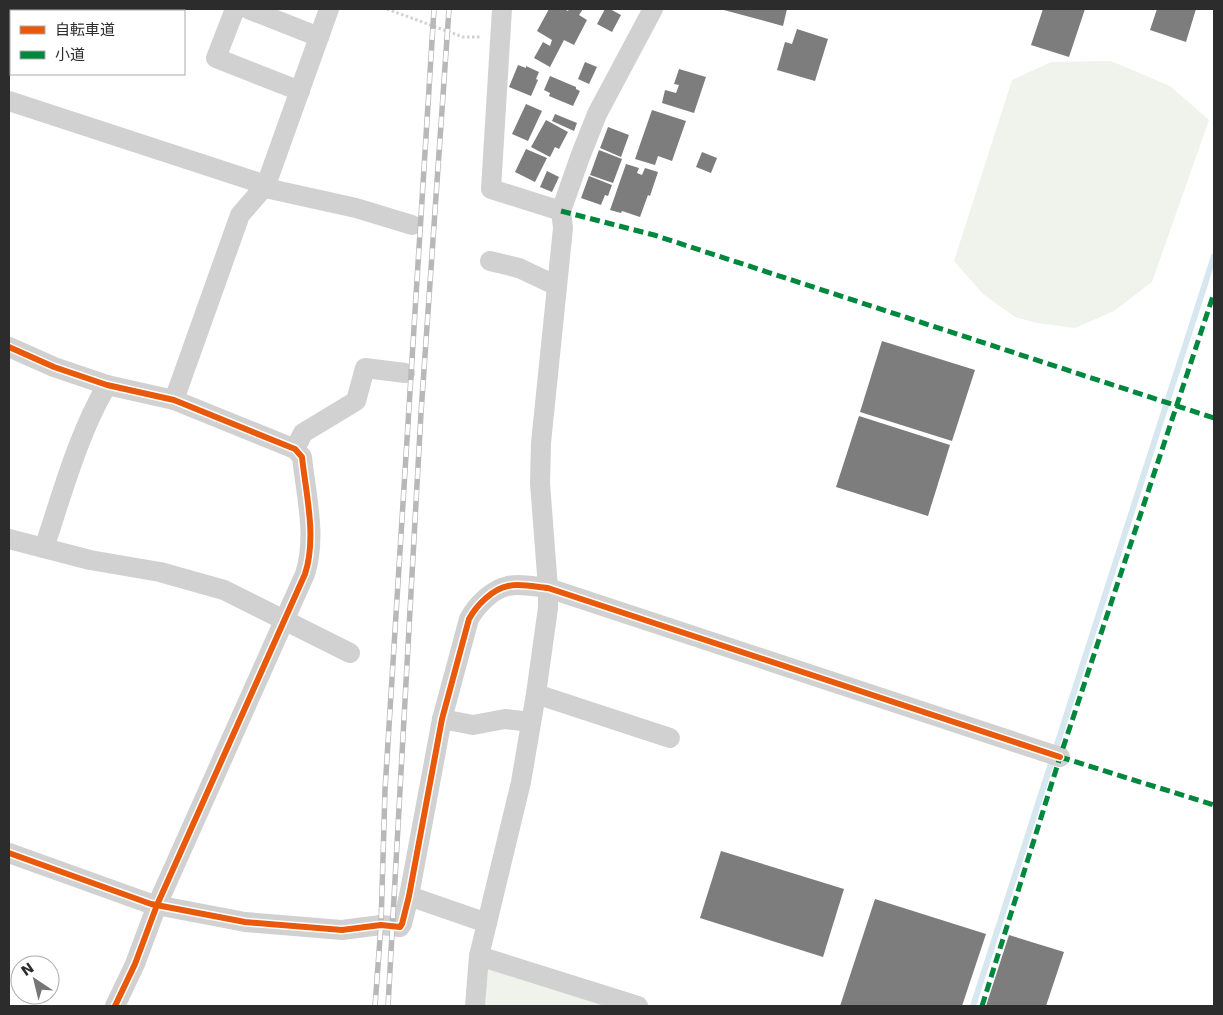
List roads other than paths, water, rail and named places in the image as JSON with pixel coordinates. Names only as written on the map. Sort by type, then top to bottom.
[{"type":"street","points":[[235,9],[216,58],[300,91]]},
{"type":"street","points":[[248,9],[320,37]]},
{"type":"street","points":[[174,400],[240,215],[266,185],[330,9]]},
{"type":"street","points":[[502,9],[491,189],[561,211]]},
{"type":"street","points":[[476,1006],[479,956],[520,782],[536,694],[548,608],[540,483],[541,443],[563,228],[561,211],[598,114],[653,9]]},
{"type":"street","points":[[9,102],[266,185],[270,189],[356,208],[412,225]]},
{"type":"street","points":[[490,261],[519,268],[558,286]]},
{"type":"street","points":[[9,347],[54,367],[107,385],[174,400],[295,449],[302,457],[311,534],[307,569],[157,905],[135,964],[115,1006]]},
{"type":"street","points":[[295,449],[303,433],[356,401],[365,368],[405,373]]},
{"type":"street","points":[[44,548],[96,402],[107,385]]},
{"type":"street","points":[[9,539],[90,560],[160,572],[224,590],[272,616],[284,620],[350,653]]},
{"type":"street","points":[[9,853],[142,901],[245,922],[342,930],[381,925],[400,927],[409,896],[442,719],[469,619],[474,611],[500,588],[510,585],[548,588],[1060,757]]},
{"type":"street","points":[[536,694],[670,738]]},
{"type":"street","points":[[442,719],[473,725],[505,719],[531,722]]},
{"type":"street","points":[[409,896],[487,923]]},
{"type":"street","points":[[479,956],[638,1006]]},
{"type":"waterway","points":[[973,1006],[1214,256]]},
{"type":"railway","points":[[375,1006],[381,925],[385,790],[434,9]]},
{"type":"railway","points":[[388,1006],[421,413],[449,9]]}]
